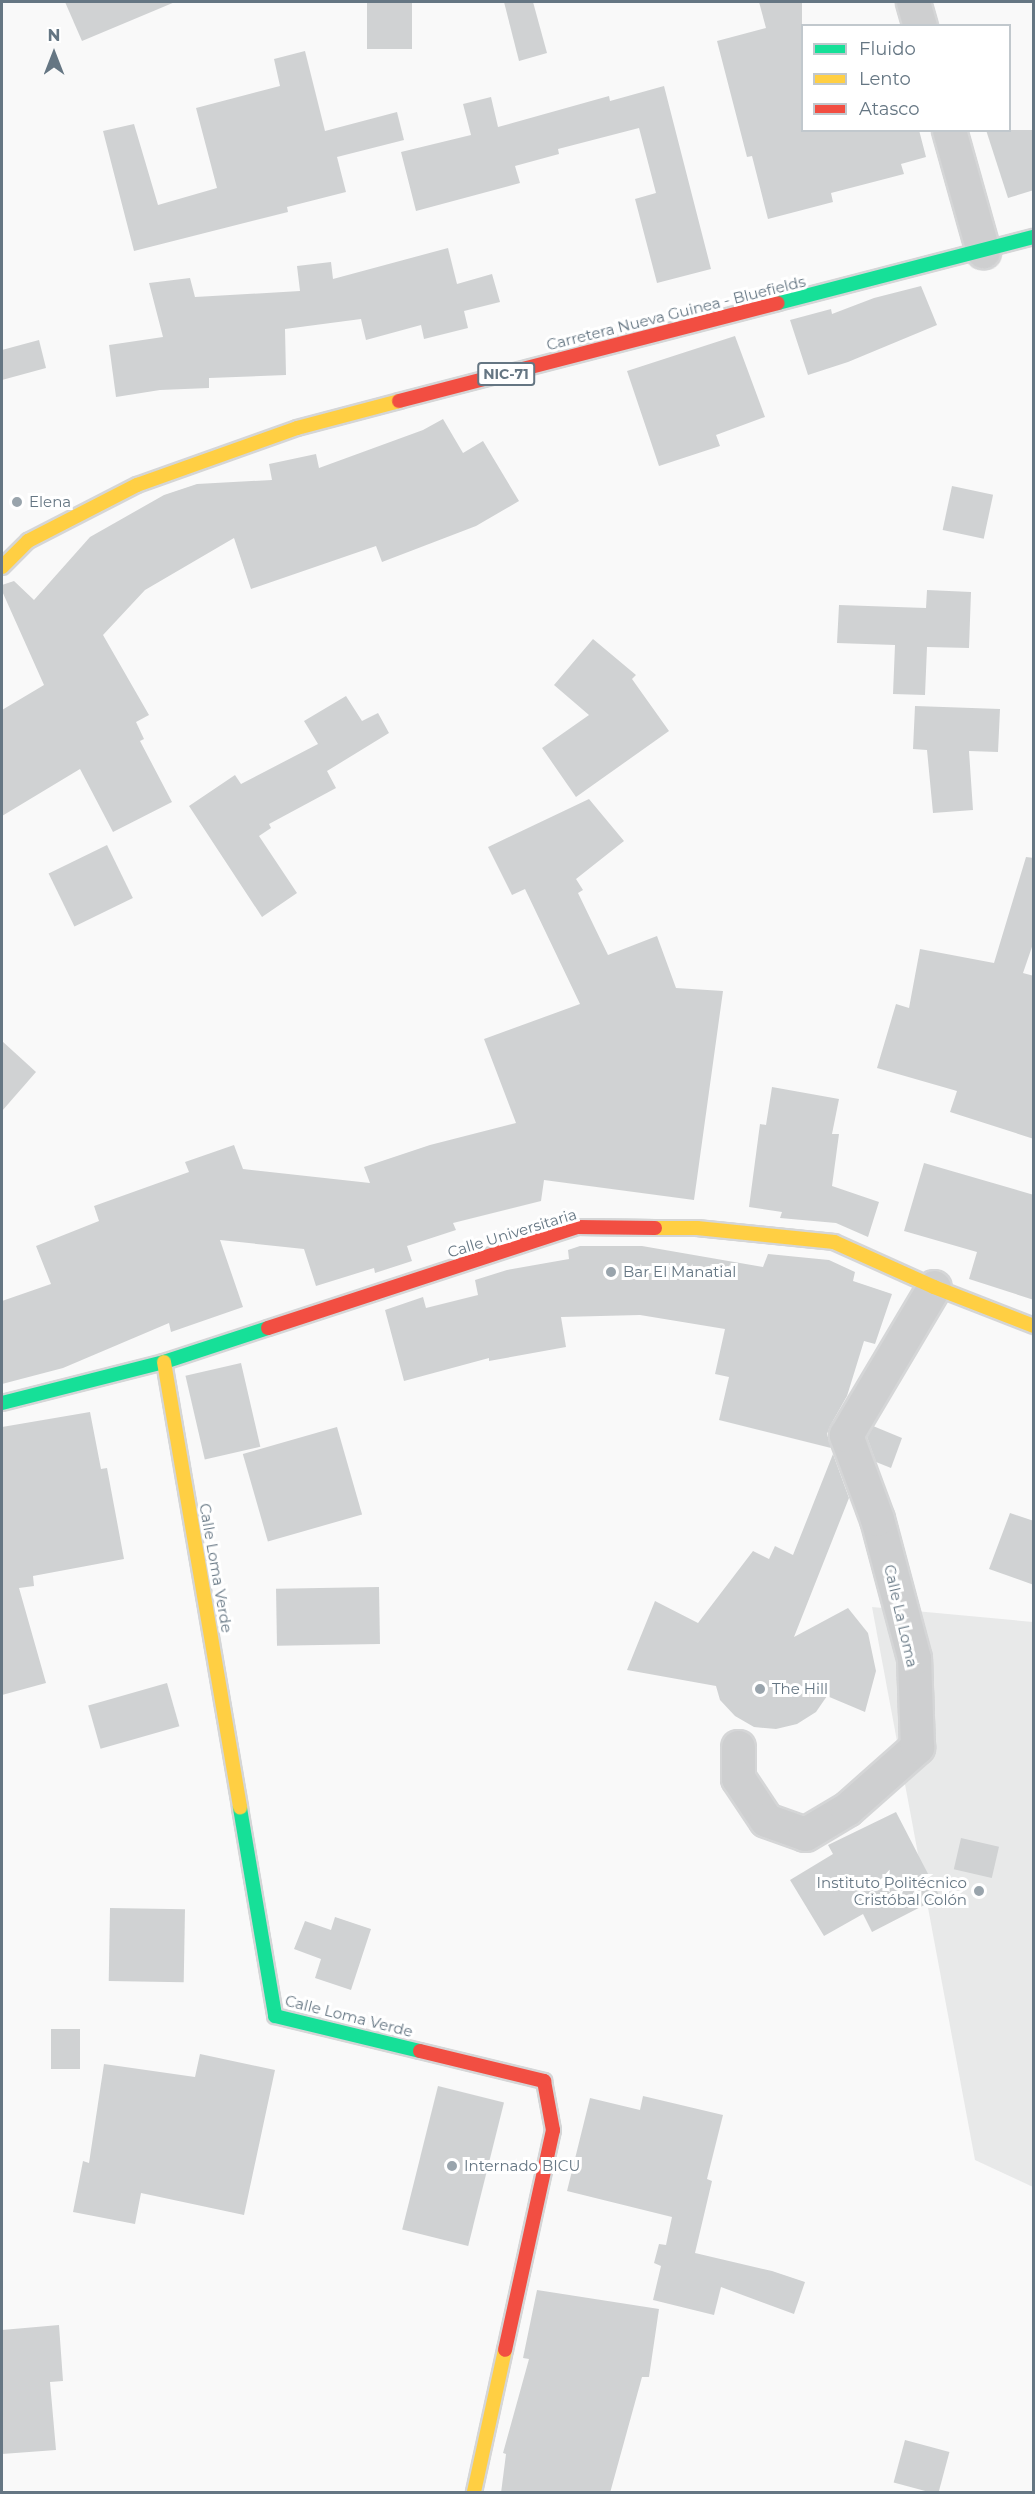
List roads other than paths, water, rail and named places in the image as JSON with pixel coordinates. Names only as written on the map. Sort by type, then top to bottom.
[{"type":"main road","name":"Carretera Nueva Guinea - Bluefields","points":[[2,567],[28,541],[137,485],[297,428],[1034,237]]},
{"type":"main road","name":"Calle Universitaria","points":[[2,1403],[164,1362],[577,1227],[697,1228],[834,1242],[934,1287],[1034,1326]]},
{"type":"main road","name":"Calle Loma Verde","points":[[164,1362],[275,2016],[544,2081],[553,2130],[474,2493]]},
{"type":"street","points":[[913,2],[919,24]]},
{"type":"street","points":[[950,132],[983,251]]},
{"type":"street","name":"Calle La Loma","points":[[738,1747],[738,1778],[766,1820],[805,1834],[847,1809],[917,1747],[914,1658],[877,1519],[846,1435],[934,1287]]},
{"type":"place","name":"Elena","points":[[17,502]]},
{"type":"place","name":"Bar El Manatial","points":[[611,1272]]},
{"type":"place","name":"The Hill","points":[[760,1689]]},
{"type":"place","name":"Instituto Politécnico Cristóbal Colón","points":[[979,1891]]},
{"type":"place","name":"Internado BICU","points":[[452,2166]]}]
